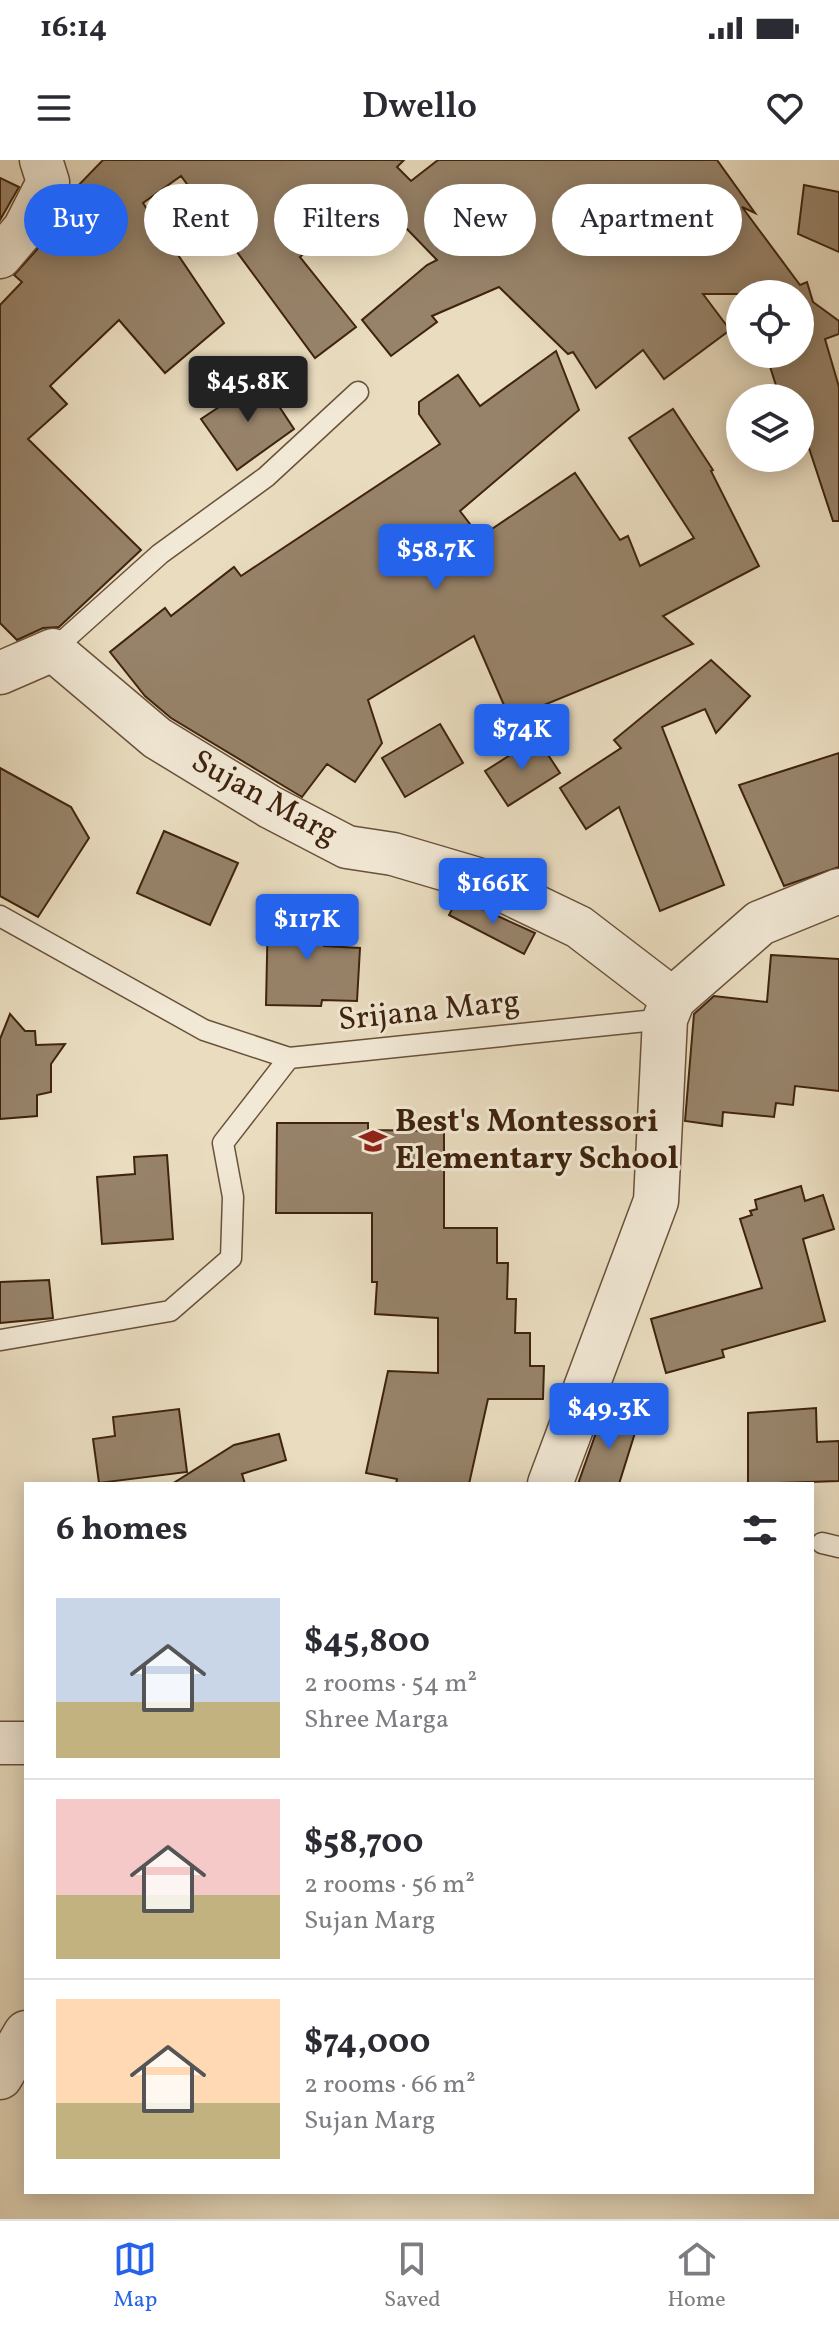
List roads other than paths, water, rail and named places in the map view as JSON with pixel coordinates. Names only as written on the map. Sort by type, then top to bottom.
[{"type":"street","points":[[0,257],[24,229],[48,182],[41,160]]},
{"type":"street","points":[[0,673],[53,650]]},
{"type":"street","name":"Sujan Marg","points":[[53,650],[157,738],[280,812],[347,847],[393,854],[481,880],[579,927],[669,1009]]},
{"type":"street","points":[[551,1482],[656,1201],[669,1009],[760,923],[839,891]]},
{"type":"street","points":[[0,1743],[24,1743]]},
{"type":"street","points":[[0,2077],[24,2036]]},
{"type":"lane","points":[[53,650],[160,554],[266,477],[358,392]]},
{"type":"lane","name":"Srijana Marg","points":[[0,916],[204,1030],[289,1058],[640,1019],[669,1009]]},
{"type":"lane","points":[[1,1340],[170,1311],[231,1258],[233,1197],[223,1143],[289,1058]]},
{"type":"place","name":"Best's Montessori Elementary School","points":[[373,1141]]}]
